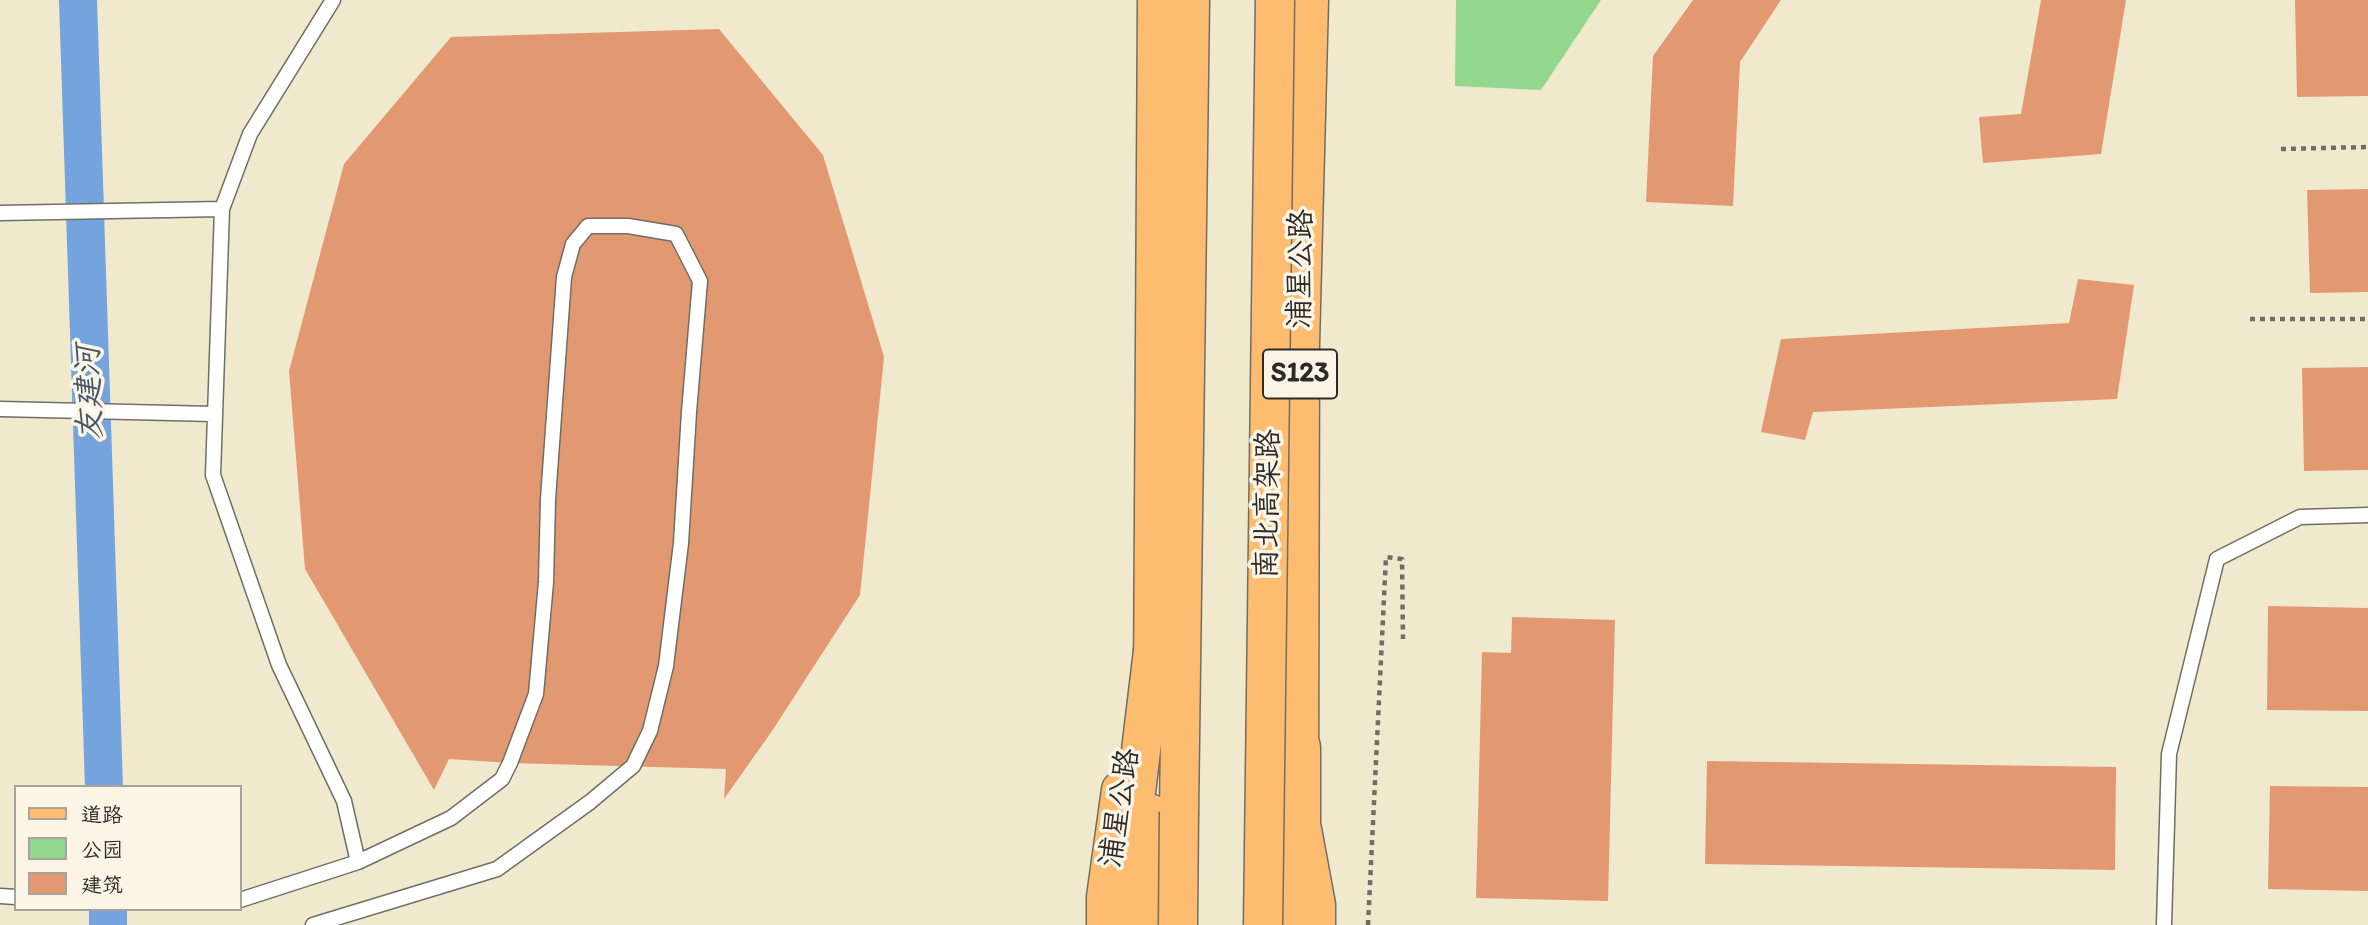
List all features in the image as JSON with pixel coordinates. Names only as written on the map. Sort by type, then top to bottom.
[{"type":"main road","points":[[1129,919],[1136,792],[1153,651],[1157,0]]},
{"type":"main road","points":[[1178,925],[1190,0]]},
{"type":"main road","name":"南北高架路","points":[[1263,925],[1275,0]]},
{"type":"main road","name":"浦星公路","points":[[1309,0],[1300,343],[1301,824],[1314,920]]},
{"type":"lane","points":[[333,0],[250,134],[222,209],[213,475],[279,665],[344,801],[358,862]]},
{"type":"lane","points":[[0,213],[222,209]]},
{"type":"lane","points":[[242,899],[358,862],[451,818],[502,779],[536,694],[546,582],[548,499],[563,290],[573,244],[588,226],[628,226],[676,234],[700,281],[681,543],[666,666],[650,731],[633,766],[590,802],[497,869],[313,925]]},
{"type":"lane","points":[[0,410],[214,414]]},
{"type":"lane","points":[[2164,925],[2169,754],[2217,559],[2300,517],[2368,515]]},
{"type":"path","points":[[2281,149],[2368,147]]},
{"type":"path","points":[[2250,319],[2368,319]]},
{"type":"path","points":[[1368,925],[1386,557],[1402,559],[1403,639]]},
{"type":"green space","points":[[1456,0],[1601,0],[1541,90],[1455,86]]},
{"type":"building","points":[[1693,0],[1781,0],[1740,62],[1733,206],[1646,202],[1653,56]]},
{"type":"building","points":[[2041,0],[2126,0],[2101,154],[1983,163],[1979,117],[2021,114]]},
{"type":"building","points":[[2295,0],[2368,0],[2368,96],[2297,97]]},
{"type":"building","points":[[719,29],[823,155],[884,357],[860,595],[772,731],[724,799],[726,769],[449,759],[434,790],[305,569],[289,371],[344,164],[451,37]]},
{"type":"building","points":[[2368,189],[2368,292],[2310,293],[2307,190]]},
{"type":"building","points":[[2078,279],[2134,285],[2117,399],[1813,412],[1805,440],[1761,432],[1781,339],[2069,323]]},
{"type":"building","points":[[2368,367],[2368,470],[2304,471],[2302,368]]},
{"type":"building","points":[[2268,606],[2368,608],[2368,711],[2267,710]]},
{"type":"building","points":[[1512,617],[1615,620],[1608,901],[1476,898],[1482,652],[1511,653]]},
{"type":"building","points":[[1707,761],[2116,767],[2115,870],[1705,864]]},
{"type":"building","points":[[2270,786],[2368,787],[2368,891],[2268,889]]},
{"type":"waterway","name":"友建河","points":[[78,0],[104,785]]},
{"type":"waterway","name":"友建河","points":[[108,911],[108,925]]}]
